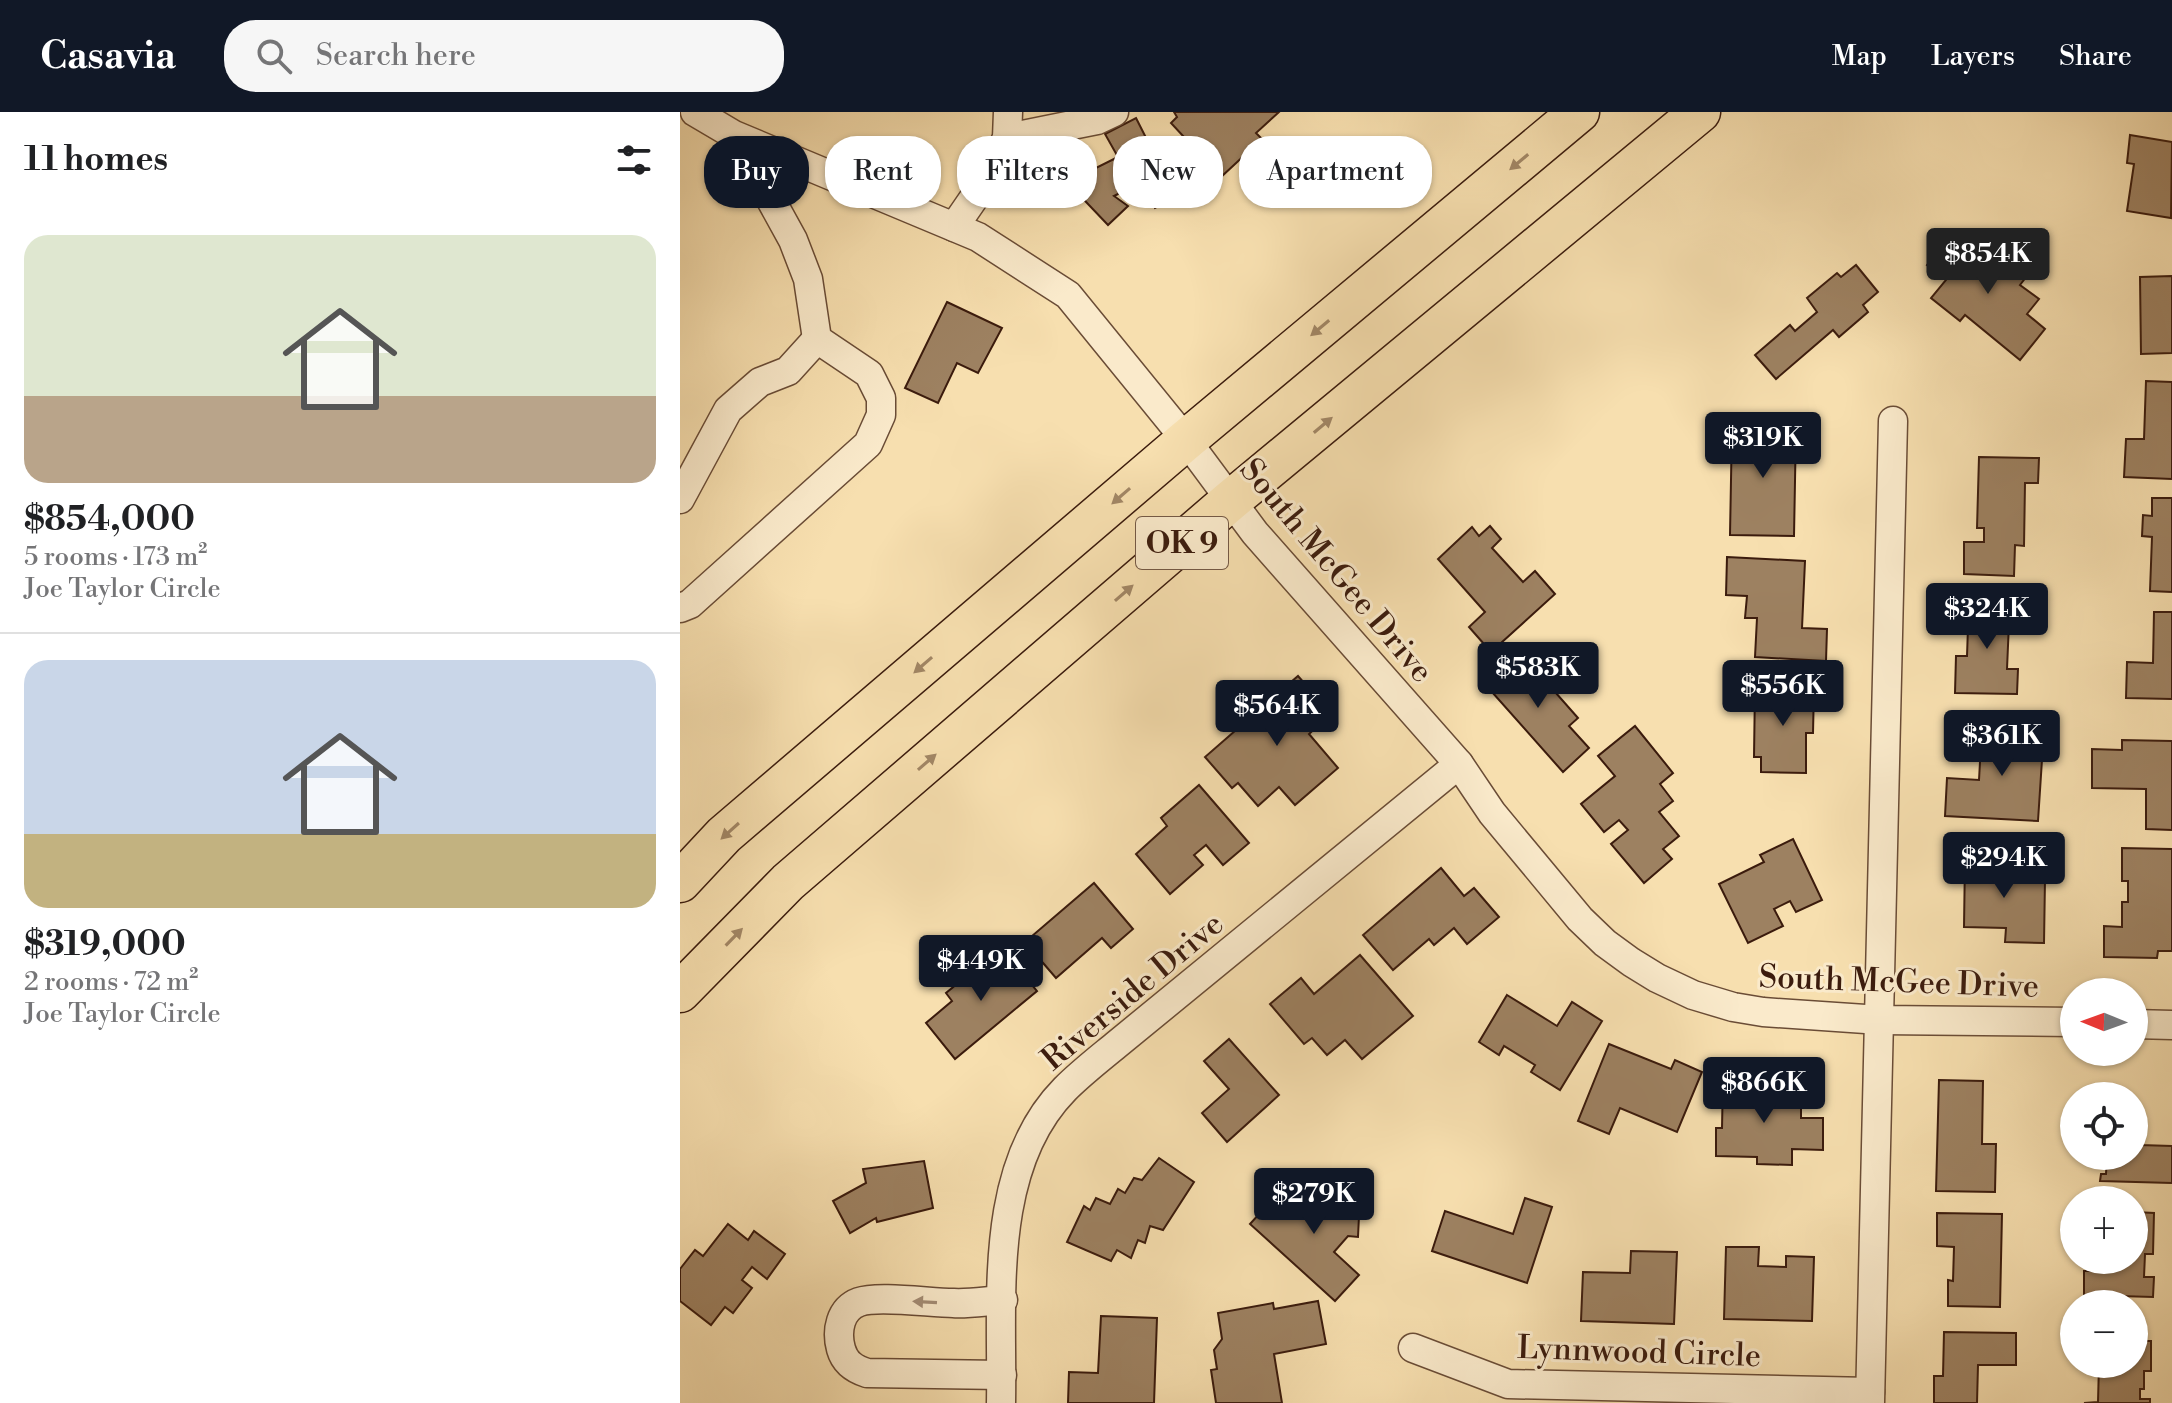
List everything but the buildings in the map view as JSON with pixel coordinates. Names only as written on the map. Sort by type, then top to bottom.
[{"type":"highway","name":"OK 9","points":[[680,882],[724,835],[1186,440],[1579,112]]},
{"type":"highway","name":"OK 9","points":[[680,992],[788,882],[1230,501],[1700,112]]},
{"type":"street","name":"South McGee Drive","points":[[695,112],[736,136]]},
{"type":"street","points":[[954,227],[987,179],[1007,125],[1097,120],[1114,112]]},
{"type":"street","name":"South McGee Drive","points":[[809,166],[978,237],[1068,295],[1186,440],[1230,501],[1459,764],[1492,813],[1580,919],[1605,943],[1657,978],[1693,995],[1733,1007],[1880,1020],[2060,1022]]},
{"type":"street","points":[[680,608],[690,604],[868,444],[881,415],[881,398],[869,374],[817,339],[808,279],[793,240],[775,208]]},
{"type":"street","points":[[680,499],[728,410],[760,382],[788,371],[817,339]]},
{"type":"street","points":[[1870,1397],[1893,421]]},
{"type":"street","name":"Riverside Drive","points":[[1002,1389],[1006,1221],[1017,1167],[1030,1140],[1064,1090],[1459,764]]},
{"type":"street","points":[[2148,1024],[2172,1025]]},
{"type":"street","points":[[1002,1389],[867,1373],[849,1363],[838,1338],[840,1322],[858,1302],[1003,1300]]},
{"type":"street","name":"Lynnwood Circle","points":[[1413,1348],[1508,1384],[1870,1397]]}]
